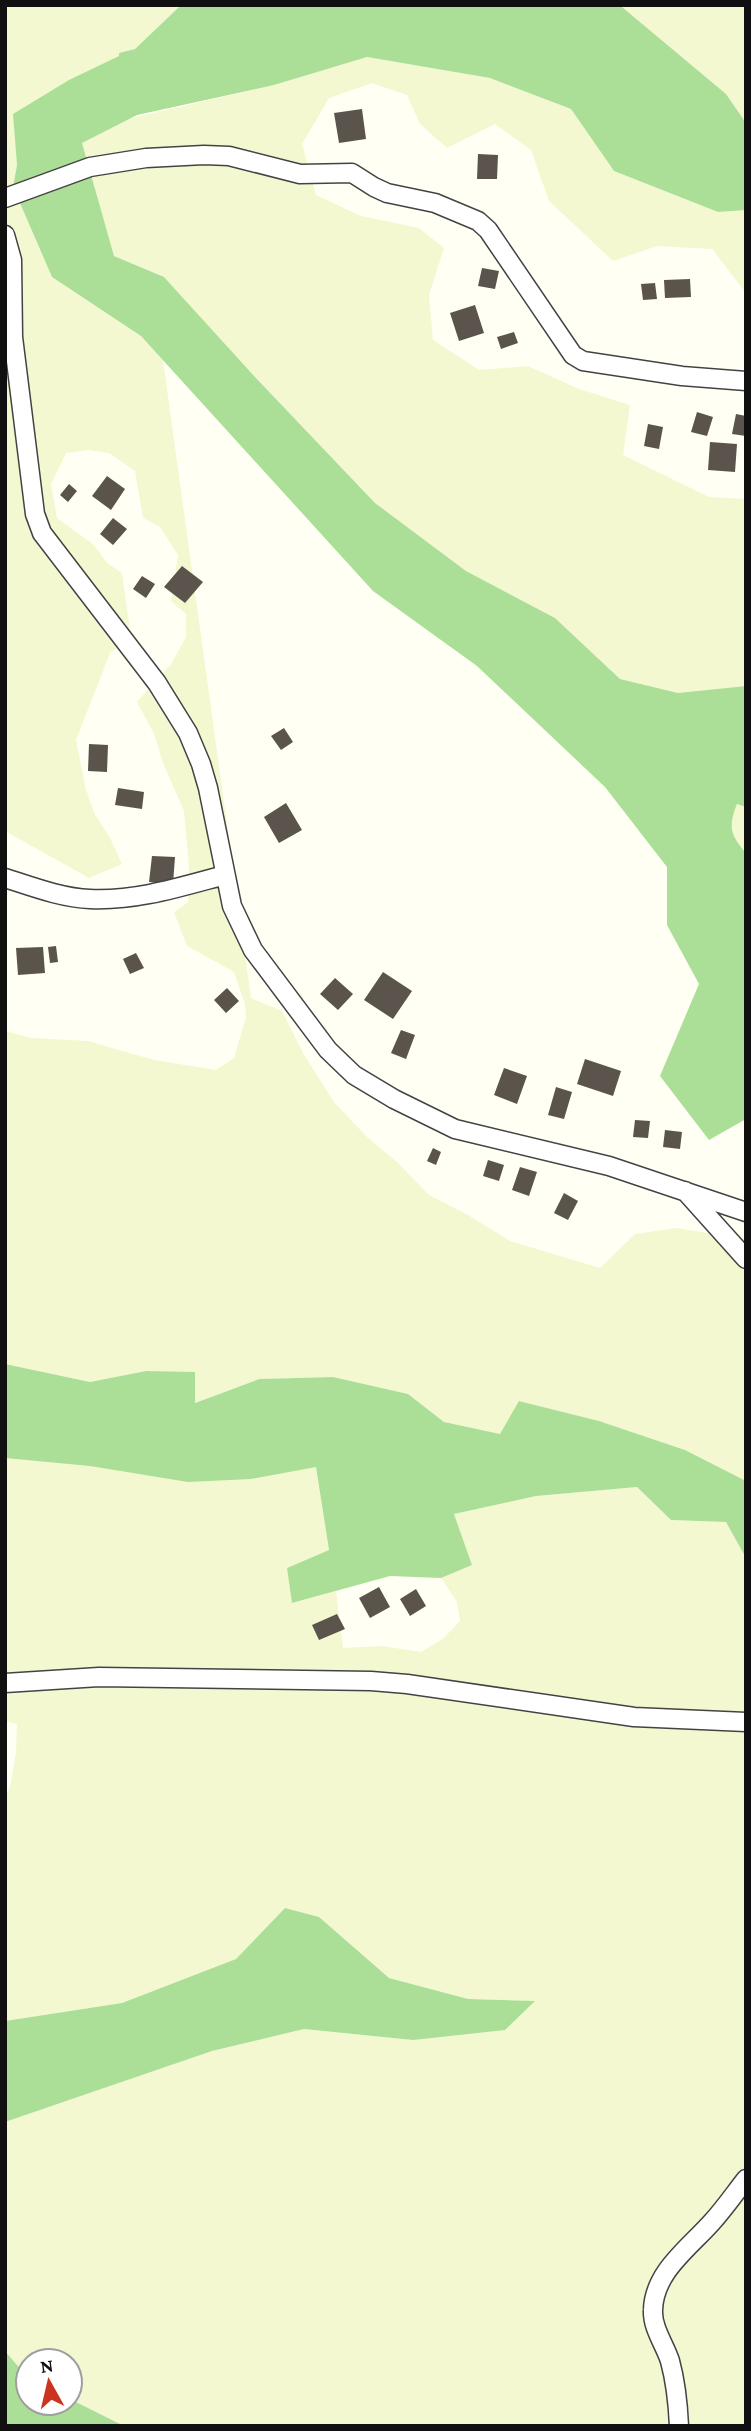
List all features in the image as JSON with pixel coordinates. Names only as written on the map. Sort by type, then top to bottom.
[{"type":"street","points":[[5,198],[90,167],[146,158],[229,156],[300,174],[352,173],[387,193],[435,203],[478,221],[488,230],[573,355],[583,360],[682,376],[746,381]]},
{"type":"street","points":[[5,235],[12,260],[13,337],[35,514],[42,533],[157,683],[187,733],[208,788],[232,906],[253,950],[328,1050],[354,1075],[394,1099],[455,1129],[609,1166],[746,1212]]},
{"type":"street","points":[[5,878],[88,899],[154,894],[225,874]]},
{"type":"street","points":[[683,1190],[746,1259]]},
{"type":"street","points":[[5,1683],[99,1677],[371,1681],[634,1717],[746,1721]]},
{"type":"street","points":[[679,2426],[677,2395],[669,2358],[661,2343],[653,2312],[658,2286],[677,2256],[713,2221],[746,2179]]},
{"type":"green space","points":[[5,5],[179,5],[135,49],[119,53],[119,56],[14,114],[17,165],[13,187],[52,277],[141,336],[163,360],[251,998],[282,1011],[303,1053],[334,1102],[366,1136],[397,1162],[429,1195],[510,1241],[600,1268],[635,1234],[676,1228],[746,1239],[746,1481],[685,1450],[599,1421],[520,1401],[500,1434],[444,1422],[408,1394],[333,1377],[259,1379],[194,1403],[195,1373],[146,1371],[90,1382],[5,1364],[5,1031],[31,1038],[88,1041],[154,1060],[216,1070],[234,1058],[246,1017],[245,1004],[234,972],[187,946],[174,912],[188,902],[189,866],[184,811],[163,763],[154,734],[137,702],[171,664],[186,637],[186,614],[171,601],[178,555],[160,527],[143,518],[135,471],[109,453],[89,450],[66,453],[51,484],[57,518],[93,544],[107,563],[122,573],[131,637],[110,653],[76,740],[86,790],[95,815],[109,836],[122,864],[89,878],[5,831]]},
{"type":"green space","points":[[179,5],[622,7],[726,94],[746,123],[746,210],[718,212],[614,171],[571,109],[490,78],[367,57],[274,85],[137,115],[82,143],[114,256],[164,277],[375,503],[466,571],[555,618],[620,679],[678,693],[746,686],[746,807],[737,804],[732,818],[732,830],[746,853],[746,1119],[709,1140],[660,1076],[699,984],[667,925],[667,867],[605,787],[477,666],[373,591],[141,336],[52,277],[13,187],[17,165],[13,114],[69,80],[119,56],[119,53],[135,49]]},
{"type":"green space","points":[[613,5],[746,5],[746,123],[726,94],[622,7]]},
{"type":"green space","points":[[367,57],[490,78],[571,109],[614,171],[718,212],[746,210],[746,293],[712,249],[657,246],[613,261],[549,201],[531,150],[495,124],[447,148],[420,124],[407,95],[372,83],[329,98],[302,144],[316,195],[361,216],[419,228],[444,248],[429,295],[433,340],[479,370],[528,366],[579,389],[630,405],[623,455],[709,497],[746,499],[746,686],[678,693],[620,679],[555,618],[466,571],[375,503],[164,277],[114,256],[81,143],[128,119],[274,85]]},
{"type":"green space","points":[[737,804],[746,807],[746,853],[736,842],[730,821]]},
{"type":"green space","points":[[5,1364],[90,1382],[146,1371],[195,1372],[195,1403],[259,1379],[333,1377],[408,1394],[444,1422],[500,1434],[519,1401],[599,1421],[685,1450],[746,1481],[746,1558],[726,1522],[671,1520],[637,1487],[536,1496],[454,1514],[472,1565],[441,1578],[390,1576],[292,1603],[287,1568],[329,1550],[316,1467],[251,1479],[188,1482],[90,1466],[5,1458]]},
{"type":"green space","points":[[5,1458],[251,1479],[316,1466],[329,1550],[287,1568],[293,1603],[336,1591],[343,1648],[382,1646],[421,1652],[444,1638],[460,1621],[457,1602],[441,1578],[472,1565],[454,1514],[536,1496],[637,1487],[671,1520],[726,1522],[746,1558],[746,2426],[124,2426],[84,2406],[84,2347],[14,2347],[14,2362],[5,2351],[5,2122],[212,2051],[304,2029],[413,2040],[534,2001],[468,1999],[388,1978],[319,1917],[285,1908],[236,1959],[122,2003],[5,2021],[5,1795],[10,1787],[16,1753],[17,1724],[5,1721]]},
{"type":"green space","points":[[285,1908],[319,1917],[389,1978],[468,1999],[535,2001],[505,2030],[413,2040],[304,2029],[212,2051],[5,2122],[5,2021],[122,2003],[236,1959]]},
{"type":"green space","points":[[5,2351],[14,2362],[14,2417],[84,2417],[84,2406],[124,2426],[5,2426]]},
{"type":"building","points":[[362,109],[366,139],[339,143],[334,113]]},
{"type":"building","points":[[478,154],[498,155],[497,179],[477,179]]},
{"type":"building","points":[[482,268],[499,271],[495,289],[478,286]]},
{"type":"building","points":[[690,279],[691,297],[665,298],[664,280]]},
{"type":"building","points":[[655,283],[657,299],[643,300],[641,284]]},
{"type":"building","points":[[475,305],[484,333],[459,341],[450,313]]},
{"type":"building","points":[[514,332],[518,343],[501,349],[497,337]]},
{"type":"building","points":[[697,412],[713,417],[707,436],[691,432]]},
{"type":"building","points":[[736,414],[746,416],[746,436],[732,434]]},
{"type":"building","points":[[648,424],[663,427],[659,449],[644,446]]},
{"type":"building","points":[[710,442],[737,444],[735,472],[708,470]]},
{"type":"building","points":[[107,476],[125,489],[111,510],[92,496]]},
{"type":"building","points":[[69,484],[77,491],[68,502],[60,495]]},
{"type":"building","points":[[113,518],[127,529],[113,545],[100,534]]},
{"type":"building","points":[[182,566],[203,582],[185,603],[164,587]]},
{"type":"building","points":[[142,576],[155,584],[146,598],[133,589]]},
{"type":"building","points":[[284,728],[293,742],[281,750],[271,736]]},
{"type":"building","points":[[89,744],[108,745],[107,772],[88,771]]},
{"type":"building","points":[[118,788],[144,792],[142,809],[115,805]]},
{"type":"building","points":[[286,803],[302,830],[279,843],[264,817]]},
{"type":"building","points":[[152,856],[175,857],[173,884],[149,882]]},
{"type":"building","points":[[56,946],[58,962],[50,963],[48,947]]},
{"type":"building","points":[[43,947],[45,973],[18,975],[16,948]]},
{"type":"building","points":[[136,953],[144,968],[130,974],[123,959]]},
{"type":"building","points":[[383,972],[412,991],[393,1019],[364,1000]]},
{"type":"building","points":[[335,978],[353,994],[338,1010],[320,994]]},
{"type":"building","points":[[227,988],[239,1001],[226,1013],[214,1000]]},
{"type":"building","points":[[401,1030],[415,1035],[406,1059],[391,1053]]},
{"type":"building","points":[[585,1059],[621,1071],[613,1096],[577,1084]]},
{"type":"building","points":[[504,1068],[527,1076],[517,1104],[494,1095]]},
{"type":"building","points":[[556,1087],[572,1092],[564,1119],[548,1115]]},
{"type":"building","points":[[635,1120],[650,1121],[648,1138],[633,1137]]},
{"type":"building","points":[[665,1130],[682,1132],[680,1149],[663,1147]]},
{"type":"building","points":[[433,1148],[441,1152],[436,1165],[427,1161]]},
{"type":"building","points":[[488,1160],[504,1165],[499,1181],[483,1176]]},
{"type":"building","points":[[520,1167],[537,1172],[529,1196],[512,1190]]},
{"type":"building","points":[[564,1193],[578,1201],[568,1220],[554,1213]]},
{"type":"building","points":[[379,1587],[390,1607],[370,1618],[359,1598]]},
{"type":"building","points":[[416,1589],[426,1606],[410,1616],[400,1599]]},
{"type":"building","points":[[337,1614],[345,1629],[319,1640],[312,1625]]}]
